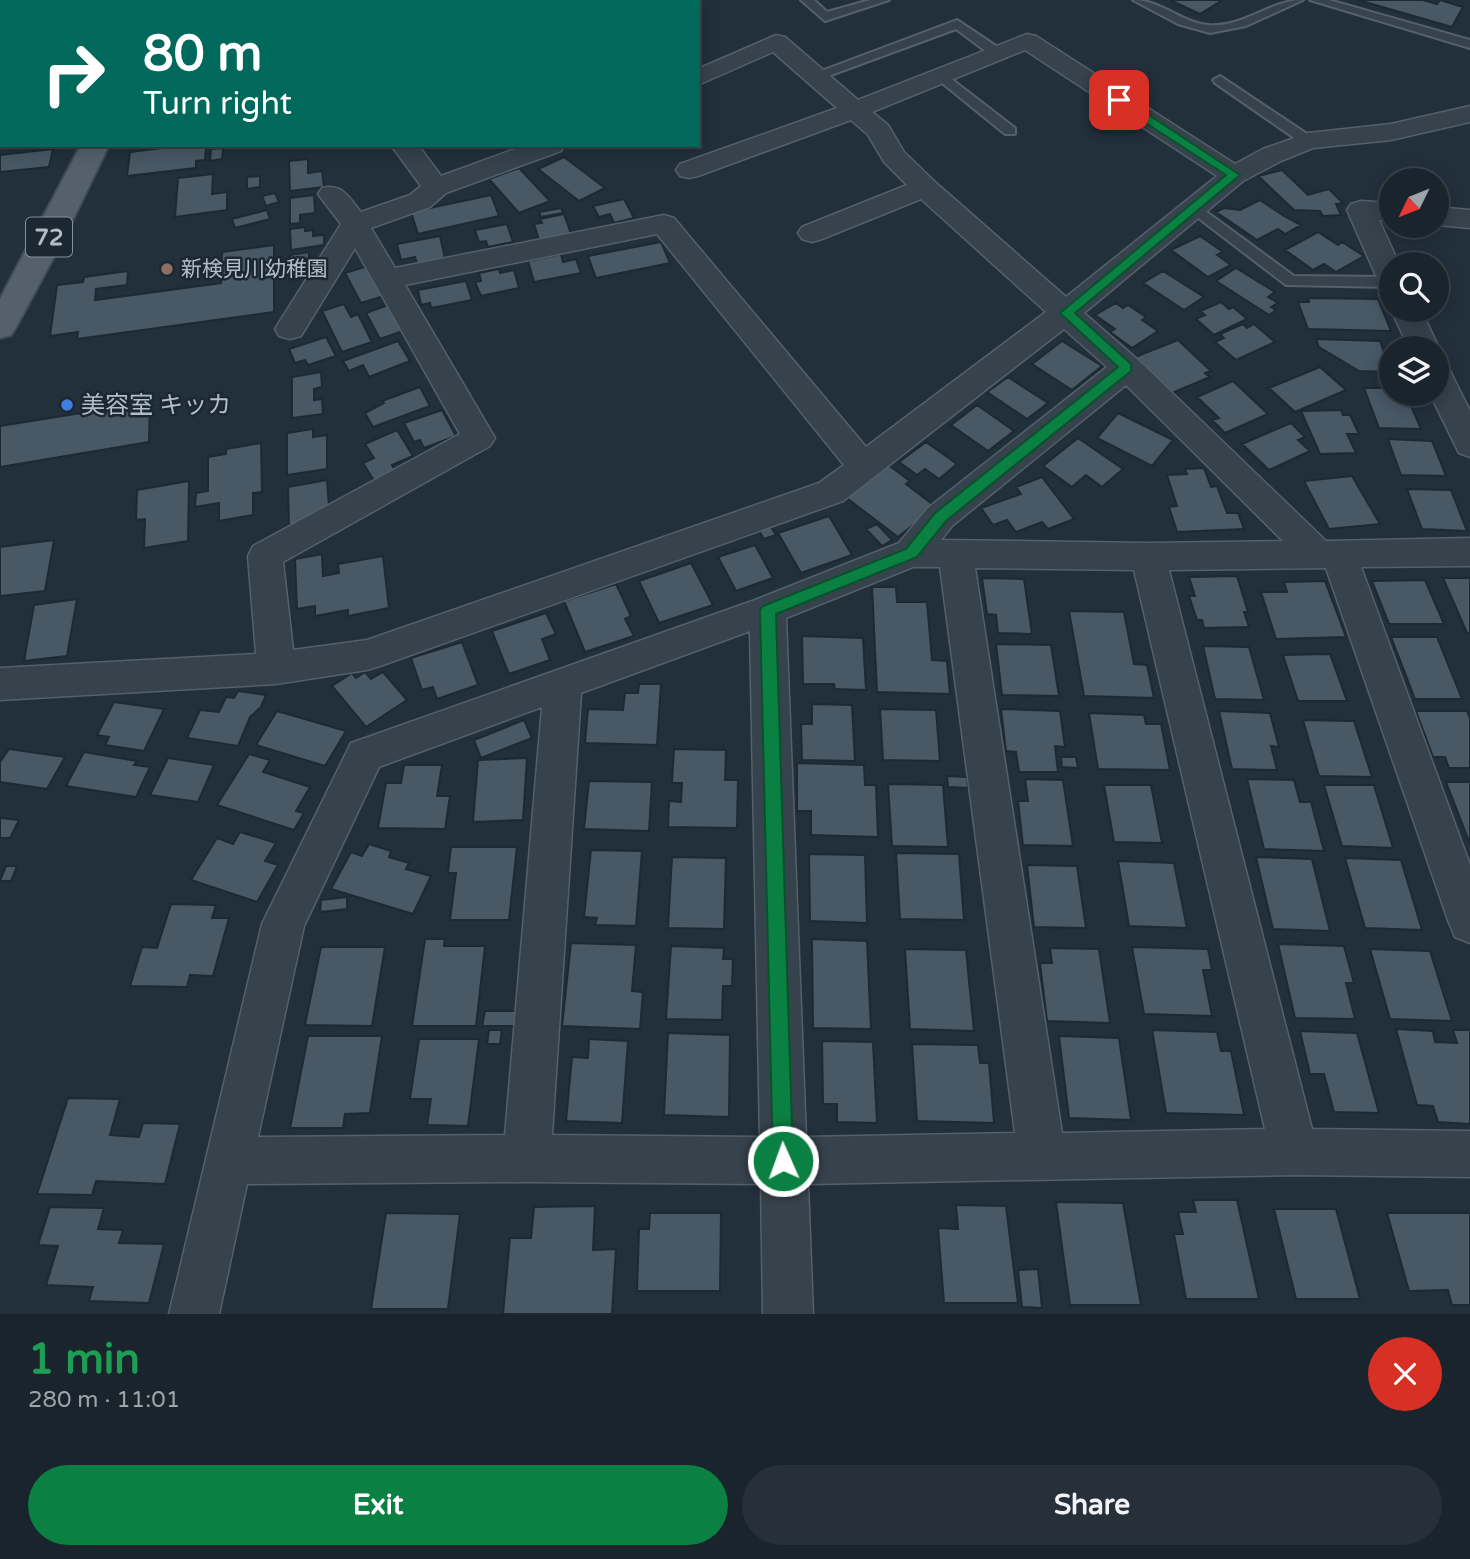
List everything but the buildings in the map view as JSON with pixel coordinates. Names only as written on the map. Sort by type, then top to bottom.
[{"type":"main road","name":"72","points":[[0,327],[48,240],[94,147]]},
{"type":"street","points":[[689,170],[854,110],[1027,41],[1234,175]]},
{"type":"street","points":[[700,77],[776,42],[879,131],[893,156],[926,188],[1328,553],[1470,923]]},
{"type":"street","points":[[0,684],[276,668],[368,655],[831,492],[1066,313],[1234,175],[1272,155],[1308,141],[1391,132],[1470,114]]},
{"type":"street","points":[[406,147],[436,187]]},
{"type":"street","points":[[290,329],[355,224],[420,201],[436,187],[546,147]]},
{"type":"street","points":[[812,233],[926,188]]},
{"type":"street","points":[[276,668],[265,556],[479,438],[355,224],[332,194]]},
{"type":"street","points":[[1379,211],[1361,210],[1379,252]]},
{"type":"street","points":[[1449,217],[1470,219]]},
{"type":"street","points":[[387,279],[664,224],[864,467]]},
{"type":"street","points":[[911,553],[940,517],[1127,368]]},
{"type":"street","points":[[1449,400],[1470,445]]},
{"type":"street","points":[[955,552],[1042,1157]]},
{"type":"street","points":[[194,1314],[283,923],[366,755],[768,610],[911,553],[1147,556],[1470,552]]},
{"type":"street","points":[[1147,556],[1294,1152]]},
{"type":"street","points":[[768,610],[788,1314]]},
{"type":"street","points":[[527,1158],[563,684]]},
{"type":"street","points":[[229,1161],[527,1158],[783,1161],[1294,1152],[1470,1154]]},
{"type":"lane","points":[[807,0],[825,17],[883,0]]},
{"type":"lane","points":[[1139,0],[1197,26],[1210,29],[1230,26],[1297,0]]},
{"type":"lane","points":[[1316,0],[1470,44]]},
{"type":"lane","points":[[815,76],[957,24],[997,53]]},
{"type":"lane","points":[[941,75],[1010,131]]},
{"type":"lane","points":[[1220,80],[1308,141]]},
{"type":"lane","points":[[1193,208],[1291,281],[1379,280]]},
{"type":"place","name":"新検見川幼稚園","points":[[167,269]]},
{"type":"place","name":"美容室 キッカ","points":[[67,405]]},
{"type":"route","points":[[783,1161],[768,610],[911,553],[940,517],[1127,368],[1066,313],[1234,175],[1119,100]]}]
